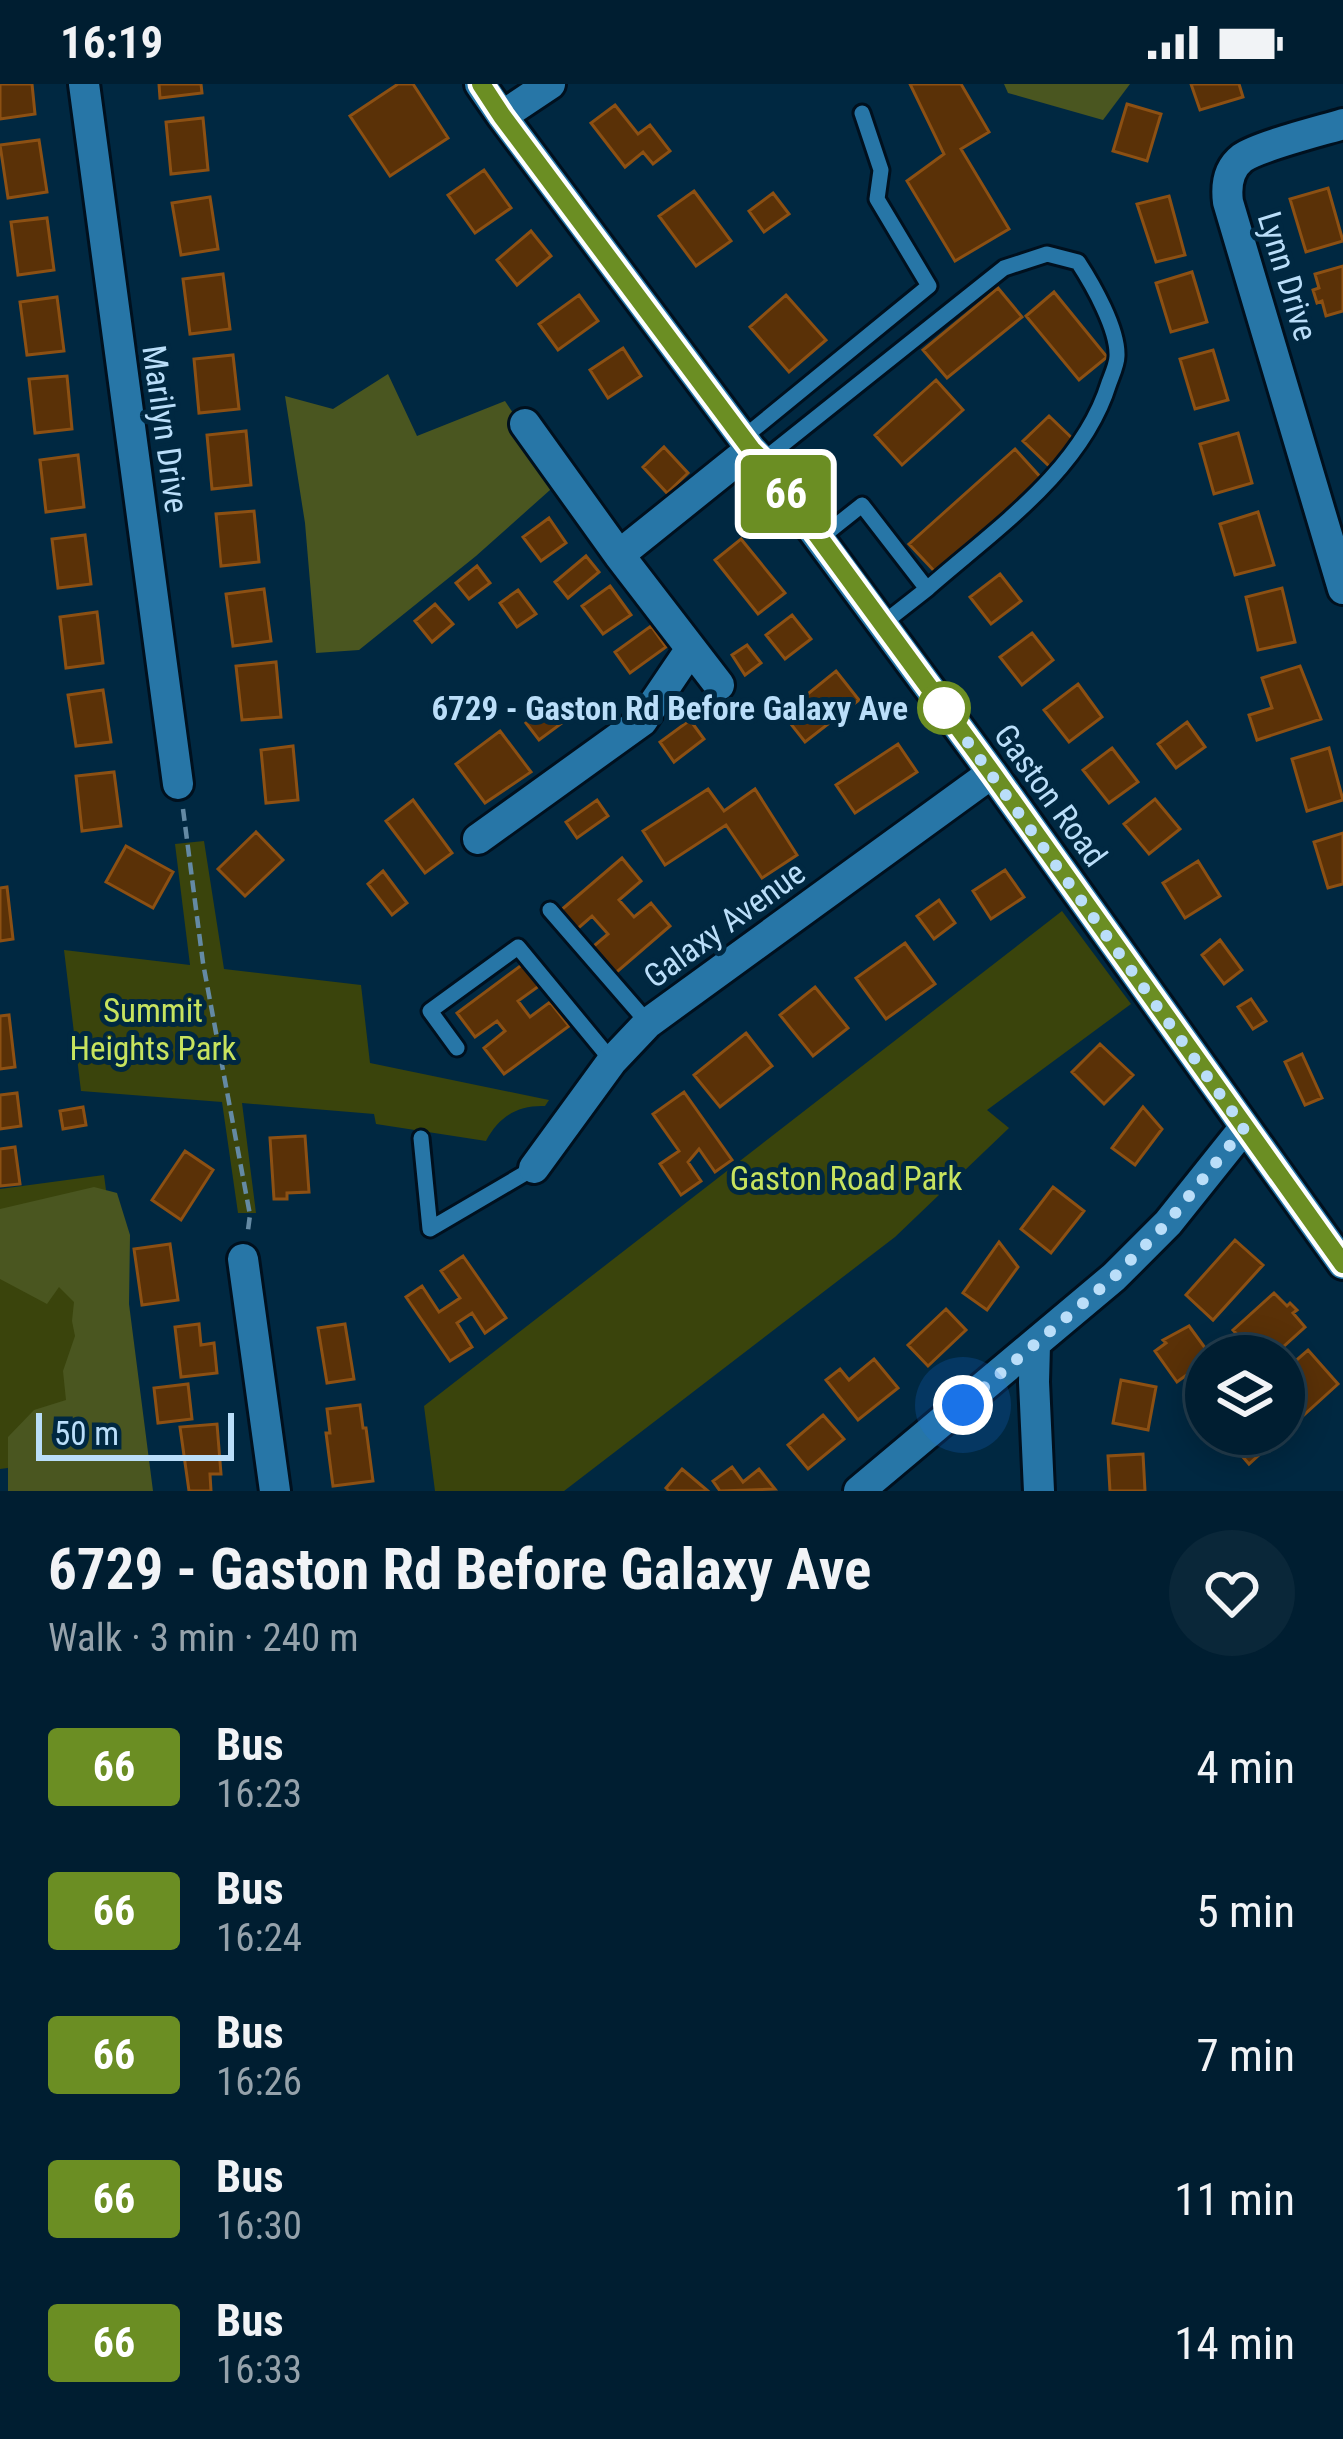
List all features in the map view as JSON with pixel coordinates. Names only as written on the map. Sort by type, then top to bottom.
[{"type":"street","name":"Marilyn Drive","points":[[84,84],[178,784]]},
{"type":"street","name":"Gaston Road","points":[[481,84],[992,773],[1343,1264]]},
{"type":"street","points":[[502,116],[550,84]]},
{"type":"street","name":"Lynn Drive","points":[[1343,124],[1244,157],[1230,173],[1226,195],[1343,589]]},
{"type":"street","points":[[525,424],[719,685]]},
{"type":"street","points":[[619,555],[752,449]]},
{"type":"street","points":[[478,839],[642,722],[690,650]]},
{"type":"street","name":"Galaxy Avenue","points":[[533,1168],[612,1061],[648,1023],[992,773]]},
{"type":"street","points":[[859,1491],[1114,1277],[1168,1222],[1244,1128]]},
{"type":"street","points":[[243,1259],[275,1491]]},
{"type":"street","points":[[1035,1346],[1039,1491]]},
{"type":"lane","points":[[752,449],[929,286],[877,200],[881,170],[862,113]]},
{"type":"lane","points":[[752,449],[1004,268],[1047,254],[1078,262],[1114,334],[1118,357],[1101,409],[1065,461],[1031,498],[881,625]]},
{"type":"lane","points":[[818,540],[862,505],[927,589]]},
{"type":"lane","points":[[550,910],[648,1023]]},
{"type":"lane","points":[[457,1048],[430,1011],[518,947],[612,1061]]},
{"type":"lane","points":[[421,1138],[430,1229],[533,1168]]},
{"type":"path","points":[[178,784],[203,963],[250,1216],[243,1259]]},
{"type":"green space","points":[[1004,84],[1130,84],[1103,120],[1008,93]]},
{"type":"green space","points":[[388,374],[417,436],[505,401],[559,482],[359,650],[316,653],[305,523],[285,396],[333,409]]},
{"type":"green space","name":"Summit Heights Park","points":[[204,841],[224,969],[361,985],[370,1063],[549,1100],[545,1106],[510,1114],[486,1141],[376,1124],[374,1114],[242,1103],[256,1213],[238,1213],[222,1102],[81,1091],[64,950],[190,965],[175,844]]},
{"type":"green space","name":"Gaston Road Park","points":[[1062,911],[1131,1004],[987,1110],[1009,1128],[895,1237],[564,1491],[435,1491],[424,1406]]},
{"type":"green space","points":[[104,1175],[140,1445],[130,1452],[0,1469],[0,1189]]},
{"type":"green space","points":[[94,1187],[117,1193],[130,1235],[129,1304],[153,1491],[8,1491],[8,1437],[34,1410],[66,1400],[63,1371],[75,1336],[74,1302],[59,1287],[47,1304],[0,1279],[0,1209]]},
{"type":"building","points":[[0,84],[32,84],[35,114],[0,119]]},
{"type":"building","points":[[159,84],[201,84],[202,93],[160,98]]},
{"type":"building","points":[[398,84],[413,84],[448,138],[390,176],[350,116]]},
{"type":"building","points":[[910,84],[961,84],[989,132],[961,149],[1009,229],[955,261],[907,181],[944,154]]},
{"type":"building","points":[[1191,84],[1239,84],[1243,97],[1200,110]]},
{"type":"building","points":[[1127,104],[1161,114],[1147,161],[1113,151]]},
{"type":"building","points":[[615,105],[638,134],[650,125],[670,151],[653,164],[643,152],[625,167],[591,123]]},
{"type":"building","points":[[203,118],[208,170],[171,174],[166,122]]},
{"type":"building","points":[[39,140],[47,192],[8,198],[0,145]]},
{"type":"building","points":[[484,170],[511,208],[475,233],[448,195]]},
{"type":"building","points":[[1328,188],[1343,241],[1306,252],[1290,199]]},
{"type":"building","points":[[694,191],[731,241],[696,266],[659,216]]},
{"type":"building","points":[[773,193],[789,214],[764,232],[749,211]]},
{"type":"building","points":[[1169,196],[1185,255],[1156,262],[1137,204]]},
{"type":"building","points":[[210,197],[218,249],[181,255],[172,203]]},
{"type":"building","points":[[47,218],[54,270],[18,275],[11,222]]},
{"type":"building","points":[[531,231],[551,256],[517,285],[497,260]]},
{"type":"building","points":[[1343,266],[1343,311],[1326,316],[1313,290],[1319,288],[1315,274]]},
{"type":"building","points":[[1192,272],[1207,322],[1171,332],[1156,283]]},
{"type":"building","points":[[223,274],[230,329],[190,334],[183,279]]},
{"type":"building","points":[[998,288],[1022,317],[947,378],[923,350]]},
{"type":"building","points":[[1054,292],[1107,357],[1079,380],[1026,316]]},
{"type":"building","points":[[579,295],[598,321],[558,350],[539,324]]},
{"type":"building","points":[[786,295],[826,340],[789,372],[750,327]]},
{"type":"building","points":[[57,297],[64,351],[27,355],[20,302]]},
{"type":"building","points":[[623,348],[641,376],[608,398],[590,370]]},
{"type":"building","points":[[1213,350],[1228,400],[1195,409],[1180,359]]},
{"type":"building","points":[[233,355],[239,409],[199,413],[194,359]]},
{"type":"building","points":[[67,376],[72,429],[35,433],[29,379]]},
{"type":"building","points":[[936,380],[963,410],[902,465],[875,435]]},
{"type":"building","points":[[1049,416],[1075,441],[1050,467],[1023,441]]},
{"type":"building","points":[[246,431],[251,485],[212,489],[207,435]]},
{"type":"building","points":[[1238,433],[1252,483],[1214,494],[1200,444]]},
{"type":"building","points":[[664,447],[688,473],[667,493],[643,467]]},
{"type":"building","points":[[1015,449],[1043,480],[937,574],[909,544]]},
{"type":"building","points":[[78,455],[84,507],[46,512],[40,460]]},
{"type":"building","points":[[254,511],[259,562],[221,566],[216,514]]},
{"type":"building","points":[[1258,512],[1274,565],[1235,575],[1220,524]]},
{"type":"building","points":[[549,518],[566,543],[541,561],[523,537]]},
{"type":"building","points":[[85,535],[91,584],[58,588],[52,539]]},
{"type":"building","points":[[741,539],[785,593],[758,614],[715,560]]},
{"type":"building","points":[[586,556],[599,572],[568,598],[555,582]]},
{"type":"building","points":[[477,566],[490,583],[469,599],[456,583]]},
{"type":"building","points":[[1000,574],[1021,601],[991,624],[970,597]]},
{"type":"building","points":[[610,586],[631,615],[603,634],[582,606]]},
{"type":"building","points":[[1282,588],[1295,642],[1258,650],[1246,597]]},
{"type":"building","points":[[264,589],[271,641],[233,646],[226,594]]},
{"type":"building","points":[[518,590],[536,614],[517,627],[500,603]]},
{"type":"building","points":[[435,604],[453,624],[432,642],[415,621]]},
{"type":"building","points":[[97,612],[103,663],[66,668],[60,617]]},
{"type":"building","points":[[792,615],[811,639],[785,659],[766,635]]},
{"type":"building","points":[[651,626],[666,647],[630,673],[615,652]]},
{"type":"building","points":[[1032,633],[1053,660],[1022,685],[1000,657]]},
{"type":"building","points":[[747,645],[761,663],[745,675],[732,655]]},
{"type":"building","points":[[276,662],[281,717],[242,720],[236,666]]},
{"type":"building","points":[[1300,666],[1321,719],[1257,740],[1249,715],[1272,708],[1262,678]]},
{"type":"building","points":[[836,671],[859,700],[805,742],[783,714]]},
{"type":"building","points":[[1078,684],[1102,717],[1069,742],[1044,710]]},
{"type":"building","points":[[103,690],[111,742],[76,746],[68,695]]},
{"type":"building","points":[[550,705],[562,723],[539,740],[526,723]]},
{"type":"building","points":[[690,720],[704,739],[674,762],[660,742]]},
{"type":"building","points":[[1187,722],[1205,747],[1176,768],[1158,744]]},
{"type":"building","points":[[500,731],[531,772],[485,803],[456,764]]},
{"type":"building","points":[[898,744],[917,772],[855,813],[836,785]]},
{"type":"building","points":[[293,746],[298,800],[266,803],[261,750]]},
{"type":"building","points":[[1112,748],[1138,782],[1109,803],[1083,770]]},
{"type":"building","points":[[1329,748],[1343,800],[1307,811],[1292,759]]},
{"type":"building","points":[[114,772],[121,826],[82,831],[76,776]]},
{"type":"building","points":[[708,789],[724,811],[755,789],[797,855],[762,878],[726,825],[665,865],[643,831]]},
{"type":"building","points":[[1155,799],[1180,829],[1149,854],[1124,824]]},
{"type":"building","points":[[413,800],[452,853],[425,873],[386,821]]},
{"type":"building","points":[[597,800],[608,816],[577,838],[566,822]]},
{"type":"building","points":[[256,832],[283,860],[245,896],[218,869]]},
{"type":"building","points":[[1343,833],[1343,884],[1328,888],[1314,842]]},
{"type":"building","points":[[126,846],[173,872],[153,908],[106,882]]},
{"type":"building","points":[[622,858],[641,881],[619,900],[634,917],[651,903],[670,926],[611,977],[588,951],[608,934],[592,916],[576,930],[560,911]]},
{"type":"building","points":[[1198,861],[1220,896],[1185,918],[1163,883]]},
{"type":"building","points":[[1005,870],[1024,897],[991,919],[973,891]]},
{"type":"building","points":[[383,871],[407,903],[392,915],[368,884]]},
{"type":"building","points":[[7,887],[13,939],[0,941],[0,888]]},
{"type":"building","points":[[939,900],[955,923],[934,939],[917,916]]},
{"type":"building","points":[[1220,940],[1242,970],[1224,984],[1202,955]]},
{"type":"building","points":[[905,943],[935,984],[886,1019],[856,978]]},
{"type":"building","points":[[523,964],[539,986],[518,1001],[530,1017],[550,1002],[569,1026],[504,1074],[484,1048],[505,1031],[497,1021],[475,1037],[457,1013]]},
{"type":"building","points":[[815,987],[848,1028],[813,1056],[780,1015]]},
{"type":"building","points":[[1251,999],[1266,1021],[1253,1029],[1238,1007]]},
{"type":"building","points":[[9,1015],[15,1067],[0,1069],[0,1016]]},
{"type":"building","points":[[746,1033],[772,1066],[720,1107],[694,1075]]},
{"type":"building","points":[[1100,1044],[1133,1075],[1104,1104],[1072,1072]]},
{"type":"building","points":[[1302,1054],[1322,1098],[1305,1105],[1285,1062]]},
{"type":"building","points":[[684,1092],[732,1160],[715,1172],[699,1149],[688,1162],[701,1181],[681,1195],[660,1164],[679,1151],[653,1114]]},
{"type":"building","points":[[17,1093],[21,1126],[0,1129],[0,1095]]},
{"type":"building","points":[[83,1107],[86,1125],[63,1129],[60,1111]]},
{"type":"building","points":[[1143,1107],[1162,1129],[1135,1165],[1112,1148]]},
{"type":"building","points":[[305,1136],[309,1192],[274,1199],[270,1138]]},
{"type":"building","points":[[15,1147],[20,1184],[0,1186],[0,1149]]},
{"type":"building","points":[[185,1151],[213,1170],[181,1220],[152,1200]]},
{"type":"building","points":[[1053,1187],[1084,1211],[1051,1253],[1021,1229]]},
{"type":"building","points":[[1235,1240],[1263,1265],[1213,1320],[1186,1295]]},
{"type":"building","points":[[999,1242],[1018,1267],[987,1310],[963,1293]]},
{"type":"building","points":[[170,1244],[178,1300],[142,1305],[134,1249]]},
{"type":"building","points":[[463,1256],[506,1318],[485,1333],[472,1313],[457,1323],[472,1347],[450,1361],[406,1297],[422,1286],[439,1312],[460,1298],[441,1271]]},
{"type":"building","points":[[1274,1293],[1297,1310],[1293,1313],[1305,1327],[1296,1335],[1238,1335],[1233,1330]]},
{"type":"building","points":[[946,1309],[966,1330],[928,1366],[908,1345]]},
{"type":"building","points":[[199,1324],[201,1345],[214,1343],[217,1373],[181,1377],[175,1327]]},
{"type":"building","points":[[345,1324],[354,1379],[327,1383],[318,1328]]},
{"type":"building","points":[[1189,1326],[1196,1335],[1185,1335],[1185,1376],[1177,1382],[1155,1351],[1166,1343],[1163,1340]]},
{"type":"building","points":[[1308,1350],[1338,1384],[1305,1414]]},
{"type":"building","points":[[874,1359],[898,1388],[858,1420],[826,1380],[840,1369],[849,1380]]},
{"type":"building","points":[[1121,1380],[1156,1387],[1148,1430],[1113,1423]]},
{"type":"building","points":[[188,1384],[192,1419],[158,1423],[154,1388]]},
{"type":"building","points":[[360,1405],[373,1481],[333,1486],[327,1409]]},
{"type":"building","points":[[823,1415],[844,1439],[808,1469],[788,1445]]},
{"type":"building","points":[[217,1424],[221,1474],[210,1474],[211,1491],[189,1491],[180,1427]]},
{"type":"building","points":[[1143,1454],[1145,1491],[1110,1491],[1108,1456]]},
{"type":"building","points":[[732,1467],[743,1482],[759,1469],[775,1489],[720,1491],[713,1481]]},
{"type":"building","points":[[682,1469],[708,1491],[669,1491],[666,1488]]},
{"type":"bus line","name":"66","points":[[481,84],[992,773],[1343,1264]]},
{"type":"place","name":"6729 - Gaston Rd Before Galaxy Ave","points":[[944,708]]},
{"type":"route","points":[[944,708],[937,699],[1244,1128],[1168,1222],[1114,1277],[963,1405]]}]
